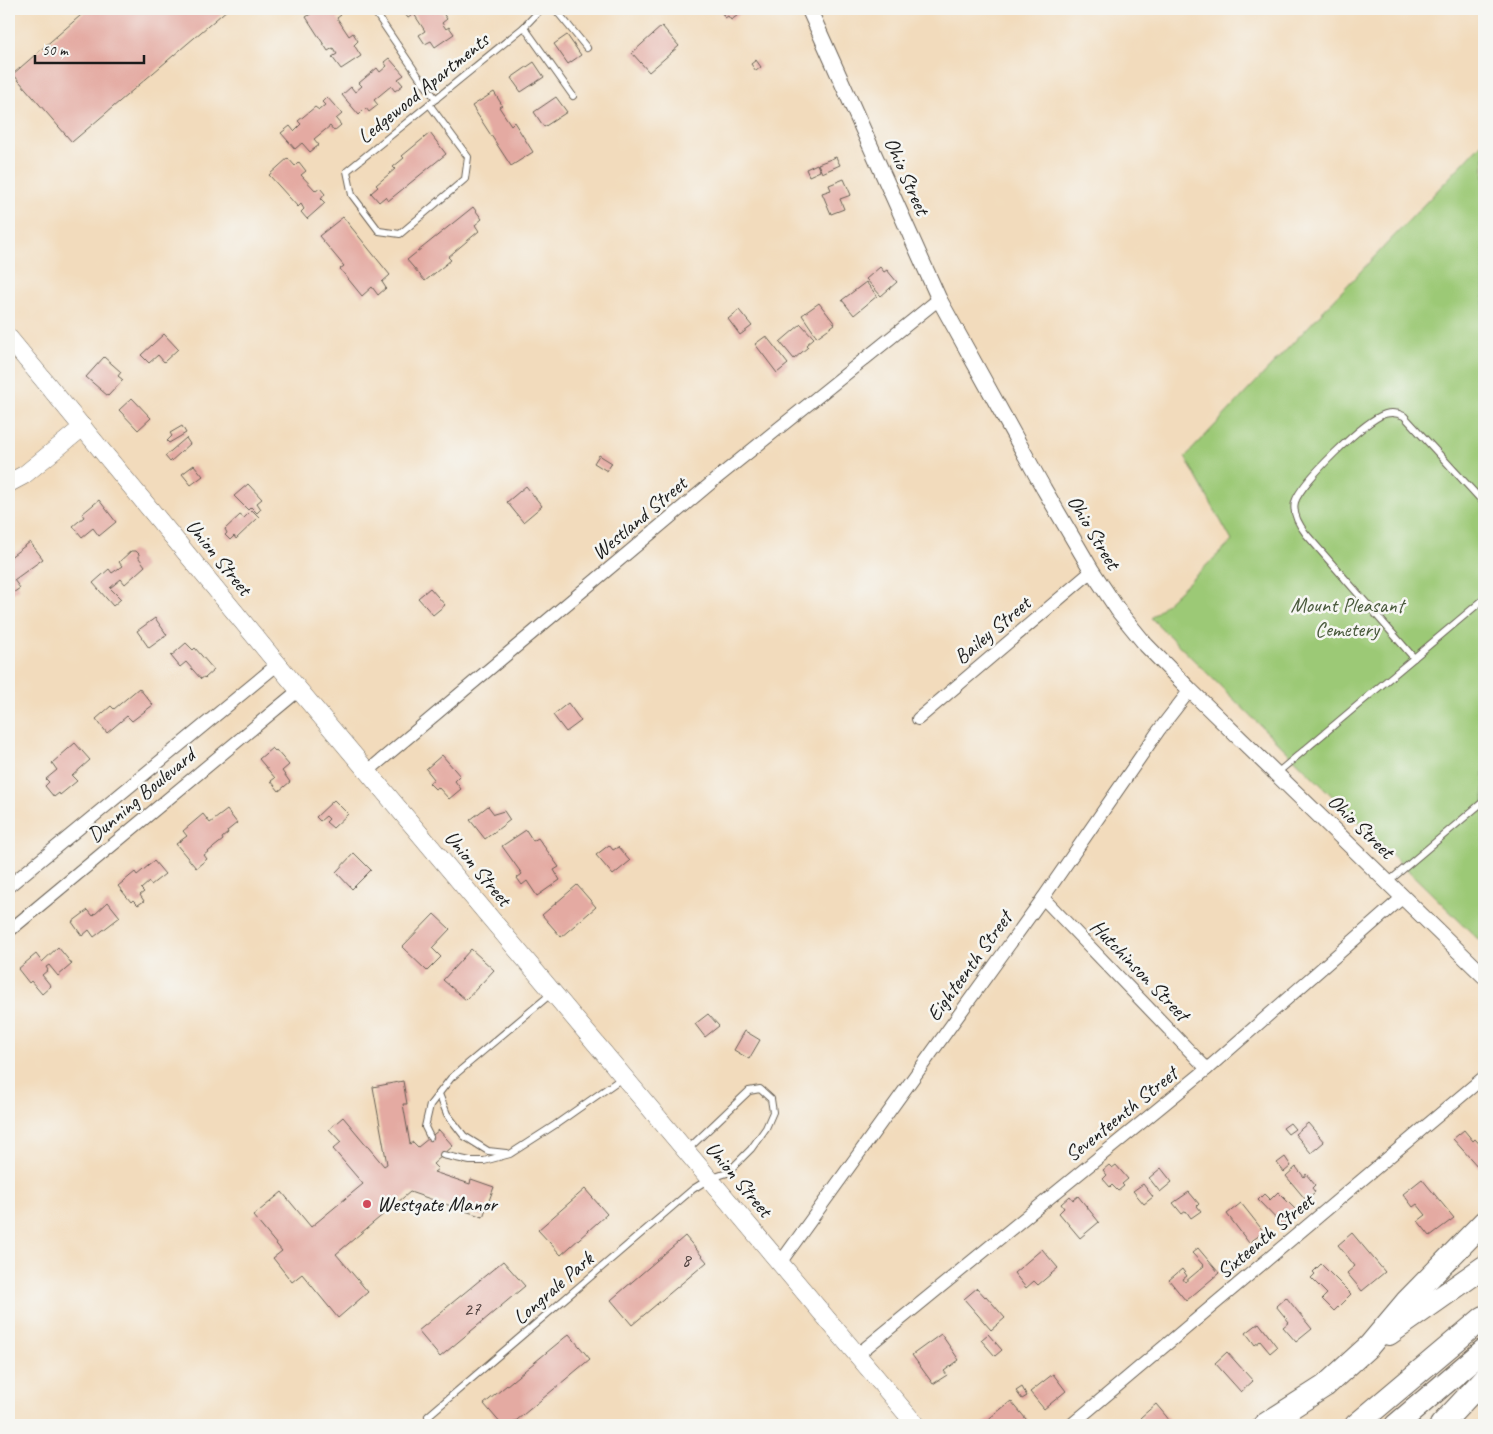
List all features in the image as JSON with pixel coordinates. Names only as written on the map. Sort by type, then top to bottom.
[{"type":"highway","points":[[1291,1425],[1326,1386],[1369,1346],[1406,1302],[1484,1222]]},
{"type":"highway","points":[[1369,1346],[1413,1318],[1484,1267]]},
{"type":"highway","points":[[1356,1425],[1484,1317]]},
{"type":"highway","points":[[1396,1425],[1484,1350]]},
{"type":"highway","points":[[1441,1425],[1484,1379]]},
{"type":"highway","points":[[1264,1425],[1326,1386]]},
{"type":"main road","name":"Union Street","points":[[9,338],[299,690],[916,1425]]},
{"type":"main road","points":[[9,483],[24,475],[82,427]]},
{"type":"street","name":"Ohio Street","points":[[809,9],[939,298],[1044,489],[1092,571],[1120,613],[1137,634],[1190,690],[1484,976]]},
{"type":"street","name":"Westland Street","points":[[368,771],[717,478],[939,298]]},
{"type":"street","name":"Bailey Street","points":[[918,719],[1092,571]]},
{"type":"street","name":"Dunning Boulevard","points":[[9,886],[278,664]]},
{"type":"street","name":"Dunning Boulevard","points":[[9,931],[299,690]]},
{"type":"street","name":"Eighteenth Street","points":[[780,1263],[1043,898],[1159,730],[1190,690]]},
{"type":"street","name":"Seventeenth Street","points":[[857,1355],[1207,1069],[1403,897]]},
{"type":"street","name":"Hutchinson Street","points":[[1043,898],[1207,1069]]},
{"type":"street","name":"Sixteenth Street","points":[[1071,1425],[1484,1077]]},
{"type":"lane","points":[[373,9],[436,99]]},
{"type":"lane","name":"Ledgewood Apartments","points":[[429,104],[468,157],[465,179],[400,234],[379,231],[352,195],[347,172],[429,104],[524,27],[541,9]]},
{"type":"lane","points":[[555,9],[587,48]]},
{"type":"lane","points":[[524,27],[573,96]]},
{"type":"lane","points":[[1414,658],[1306,534],[1296,515],[1296,501],[1301,491],[1335,453],[1360,430],[1376,418],[1385,414],[1398,413],[1404,416],[1484,503]]},
{"type":"lane","points":[[1276,774],[1484,599]]},
{"type":"lane","points":[[1388,882],[1484,801]]},
{"type":"lane","points":[[430,1137],[425,1127],[430,1105],[451,1078],[553,992]]},
{"type":"lane","points":[[443,1155],[470,1161],[484,1161],[510,1154],[556,1125],[624,1076]]},
{"type":"lane","points":[[686,1150],[750,1091],[760,1089],[771,1099],[773,1112],[766,1128],[751,1149],[727,1172],[710,1179]]},
{"type":"lane","points":[[439,1094],[447,1114],[464,1136],[488,1151],[510,1154]]},
{"type":"lane","name":"Longrale Park","points":[[435,1425],[428,1416],[693,1189],[710,1179]]},
{"type":"green space","name":"Mount Pleasant Cemetery","points":[[1484,141],[1484,945],[1151,618],[1232,541],[1185,457]]},
{"type":"building","points":[[88,9],[228,9],[72,142],[13,74]]},
{"type":"building","points":[[318,9],[330,9],[331,11],[337,9],[341,15],[337,18],[349,36],[353,33],[358,41],[354,45],[361,56],[341,69],[332,57],[337,54],[333,48],[328,51],[306,17]]},
{"type":"building","points":[[401,9],[440,9],[447,19],[442,23],[446,29],[449,27],[454,34],[435,47],[431,41],[425,44],[419,35],[425,31],[414,14],[408,18]]},
{"type":"building","points":[[723,9],[747,9],[731,20],[728,16],[725,18],[722,13],[725,11]]},
{"type":"building","points":[[662,26],[679,46],[649,72],[632,53]]},
{"type":"building","points":[[567,35],[581,55],[568,64],[554,44]]},
{"type":"building","points":[[389,58],[404,75],[398,79],[403,85],[395,91],[391,86],[374,100],[378,105],[369,112],[366,108],[359,115],[342,95],[351,87],[355,92],[362,86],[359,83],[377,68],[380,72],[387,66],[384,62]]},
{"type":"building","points":[[756,60],[761,67],[756,71],[751,64]]},
{"type":"building","points":[[534,62],[544,77],[521,92],[511,78]]},
{"type":"building","points":[[494,92],[502,105],[499,107],[511,125],[514,122],[533,152],[511,166],[472,106]]},
{"type":"building","points":[[327,97],[342,114],[336,119],[341,125],[334,131],[330,126],[314,139],[319,145],[310,152],[302,143],[295,149],[281,133],[290,126],[294,131],[301,124],[298,121],[315,107],[319,110],[325,105],[322,102]]},
{"type":"building","points":[[556,97],[567,112],[544,127],[534,112]]},
{"type":"building","points":[[430,133],[446,154],[388,201],[385,197],[379,202],[371,193],[378,187],[376,185],[395,169],[393,167],[404,158],[402,156]]},
{"type":"building","points":[[836,157],[840,165],[822,173],[818,164]]},
{"type":"building","points":[[288,158],[295,166],[299,162],[306,171],[301,175],[316,191],[320,188],[325,194],[321,199],[325,203],[307,219],[301,212],[304,209],[301,204],[298,207],[269,175]]},
{"type":"building","points":[[817,164],[820,171],[809,176],[806,169]]},
{"type":"building","points":[[844,179],[851,195],[840,199],[844,209],[831,214],[822,193],[831,190],[829,185]]},
{"type":"building","points":[[473,207],[482,219],[475,225],[479,231],[448,257],[451,260],[425,281],[407,260]]},
{"type":"building","points":[[343,217],[390,275],[382,282],[386,288],[378,295],[372,287],[362,296],[340,269],[344,266],[319,236]]},
{"type":"building","points":[[880,267],[884,272],[887,270],[897,282],[881,296],[866,279]]},
{"type":"building","points":[[866,282],[877,296],[854,315],[842,300]]},
{"type":"building","points":[[819,303],[835,324],[817,337],[802,315]]},
{"type":"building","points":[[739,310],[752,326],[740,335],[728,319]]},
{"type":"building","points":[[801,324],[814,338],[806,345],[808,347],[794,359],[780,342]]},
{"type":"building","points":[[164,334],[178,349],[164,362],[158,355],[149,363],[141,355]]},
{"type":"building","points":[[766,336],[788,364],[777,373],[755,344]]},
{"type":"building","points":[[104,357],[121,372],[118,376],[123,380],[108,396],[86,377]]},
{"type":"building","points":[[132,398],[151,418],[138,430],[119,410]]},
{"type":"building","points":[[182,426],[186,433],[169,443],[167,441],[172,436],[170,433]]},
{"type":"building","points":[[186,438],[190,444],[170,462],[165,456]]},
{"type":"building","points":[[599,455],[612,463],[607,471],[594,463]]},
{"type":"building","points":[[194,465],[203,476],[191,485],[182,474]]},
{"type":"building","points":[[248,484],[262,499],[257,503],[261,509],[257,513],[251,507],[248,510],[234,496]]},
{"type":"building","points":[[526,486],[542,506],[523,522],[507,502]]},
{"type":"building","points":[[99,500],[116,522],[99,536],[93,528],[82,537],[73,526],[84,517],[82,514]]},
{"type":"building","points":[[252,510],[259,517],[236,539],[234,536],[230,540],[225,535],[227,533],[225,529],[240,515],[244,518]]},
{"type":"building","points":[[30,542],[43,559],[14,580],[20,588],[10,595],[9,558]]},
{"type":"building","points":[[131,551],[136,551],[139,554],[139,558],[145,566],[125,584],[121,579],[110,588],[121,599],[113,606],[93,583],[109,569],[112,573],[122,566],[119,562]]},
{"type":"building","points":[[430,588],[445,605],[433,615],[418,598]]},
{"type":"building","points":[[155,618],[167,635],[149,648],[137,631]]},
{"type":"building","points":[[186,643],[193,650],[195,648],[214,670],[205,678],[201,679],[186,662],[180,667],[171,656]]},
{"type":"building","points":[[139,688],[153,705],[132,721],[127,716],[107,733],[96,719],[111,706],[114,709]]},
{"type":"building","points":[[568,703],[581,721],[566,732],[553,715]]},
{"type":"building","points":[[75,743],[90,760],[72,776],[77,781],[60,795],[59,793],[54,797],[45,786],[49,782],[46,779],[57,770],[52,763]]},
{"type":"building","points":[[272,748],[289,765],[282,771],[290,782],[279,791],[271,781],[275,778],[259,759]]},
{"type":"building","points":[[442,755],[460,776],[455,781],[461,789],[449,799],[438,787],[435,789],[429,783],[434,779],[426,769]]},
{"type":"building","points":[[334,800],[348,814],[333,828],[326,822],[329,819],[326,816],[320,821],[316,817]]},
{"type":"building","points":[[488,806],[494,814],[504,811],[510,820],[485,839],[470,820]]},
{"type":"building","points":[[227,810],[237,823],[227,831],[228,833],[222,838],[223,840],[204,855],[207,859],[196,868],[176,844],[187,836],[183,831],[203,814],[210,823]]},
{"type":"building","points":[[526,830],[533,841],[538,838],[559,867],[554,870],[560,880],[537,896],[527,881],[522,885],[517,878],[522,874],[502,846]]},
{"type":"building","points":[[609,845],[613,850],[618,847],[630,861],[613,875],[596,855]]},
{"type":"building","points":[[354,853],[371,870],[352,889],[336,872]]},
{"type":"building","points":[[154,861],[165,874],[151,885],[149,882],[141,889],[144,892],[140,895],[144,901],[138,905],[133,900],[131,902],[118,886],[135,872],[137,875]]},
{"type":"building","points":[[577,885],[596,907],[561,937],[542,915]]},
{"type":"building","points":[[108,902],[120,917],[94,937],[89,930],[82,936],[72,922],[88,910],[93,916]]},
{"type":"building","points":[[434,914],[450,929],[432,948],[441,957],[427,971],[402,947]]},
{"type":"building","points":[[58,947],[72,964],[58,976],[49,965],[46,967],[48,970],[42,975],[51,986],[42,994],[31,981],[29,983],[18,969],[36,954],[42,962]]},
{"type":"building","points":[[471,949],[494,970],[466,1000],[443,980]]},
{"type":"building","points":[[708,1014],[719,1026],[705,1037],[695,1024]]},
{"type":"building","points":[[745,1031],[760,1040],[749,1059],[734,1050]]},
{"type":"building","name":"Westgate Manor","points":[[403,1081],[407,1104],[403,1104],[410,1144],[413,1142],[418,1147],[439,1130],[453,1146],[433,1164],[438,1169],[434,1172],[470,1184],[471,1179],[494,1187],[483,1217],[410,1192],[336,1254],[368,1292],[338,1318],[302,1274],[292,1282],[273,1258],[282,1251],[253,1216],[282,1192],[311,1227],[363,1184],[333,1149],[341,1142],[329,1129],[343,1117],[384,1166],[387,1164],[373,1087]]},
{"type":"building","points":[[1290,1123],[1295,1129],[1288,1134],[1283,1128]]},
{"type":"building","points":[[1308,1123],[1324,1142],[1311,1153],[1295,1134]]},
{"type":"building","points":[[1464,1130],[1473,1141],[1475,1139],[1484,1149],[1484,1163],[1479,1168],[1453,1139]]},
{"type":"building","points":[[1285,1157],[1291,1166],[1284,1172],[1277,1163]]},
{"type":"building","points":[[1109,1165],[1112,1168],[1116,1165],[1128,1179],[1118,1191],[1112,1185],[1110,1187],[1103,1179],[1107,1175],[1103,1170]]},
{"type":"building","points":[[1296,1167],[1304,1177],[1306,1174],[1315,1185],[1312,1188],[1315,1192],[1306,1200],[1286,1176]]},
{"type":"building","points":[[1161,1168],[1172,1182],[1160,1192],[1149,1178]]},
{"type":"building","points":[[1422,1179],[1454,1218],[1430,1236],[1418,1221],[1426,1215],[1417,1204],[1413,1207],[1403,1194]]},
{"type":"building","points":[[1143,1184],[1153,1197],[1144,1204],[1133,1191]]},
{"type":"building","points":[[585,1189],[607,1214],[561,1255],[538,1230]]},
{"type":"building","points":[[1189,1192],[1199,1204],[1197,1206],[1201,1211],[1191,1218],[1186,1211],[1182,1214],[1173,1203]]},
{"type":"building","points":[[1278,1192],[1297,1211],[1282,1225],[1258,1200],[1264,1194],[1270,1200]]},
{"type":"building","points":[[1070,1196],[1073,1200],[1078,1196],[1099,1222],[1080,1238],[1059,1213],[1064,1208],[1061,1204]]},
{"type":"building","points":[[1241,1203],[1264,1232],[1249,1243],[1227,1214]]},
{"type":"building","points":[[1352,1233],[1385,1272],[1362,1291],[1347,1273],[1355,1266],[1338,1245]]},
{"type":"building","points":[[685,1236],[707,1262],[632,1325],[611,1300]]},
{"type":"building","points":[[1198,1248],[1219,1273],[1186,1301],[1169,1280],[1182,1269],[1187,1276],[1183,1279],[1185,1282],[1204,1266],[1192,1253]]},
{"type":"building","points":[[1042,1249],[1058,1268],[1038,1285],[1034,1281],[1026,1288],[1014,1273]]},
{"type":"building","points":[[503,1261],[525,1286],[440,1357],[418,1331]]},
{"type":"building","points":[[1321,1264],[1351,1294],[1334,1311],[1322,1299],[1327,1294],[1311,1278],[1315,1274],[1313,1272]]},
{"type":"building","points":[[977,1288],[1005,1318],[991,1330],[964,1299]]},
{"type":"building","points":[[1286,1297],[1312,1329],[1296,1342],[1283,1327],[1289,1322],[1276,1306]]},
{"type":"building","points":[[1259,1323],[1277,1347],[1270,1353],[1260,1341],[1255,1345],[1246,1333]]},
{"type":"building","points":[[569,1334],[590,1359],[511,1425],[502,1425],[484,1404]]},
{"type":"building","points":[[941,1334],[959,1360],[944,1371],[947,1375],[933,1384],[912,1355]]},
{"type":"building","points":[[988,1334],[1002,1350],[995,1356],[981,1340]]},
{"type":"building","points":[[1227,1352],[1253,1381],[1241,1392],[1215,1363]]},
{"type":"building","points":[[1053,1374],[1066,1391],[1044,1409],[1030,1392]]},
{"type":"building","points":[[1022,1387],[1027,1396],[1022,1399],[1016,1391]]},
{"type":"building","points":[[1011,1401],[1031,1425],[981,1425]]},
{"type":"building","points":[[1156,1404],[1173,1425],[1148,1425],[1141,1417]]},
{"type":"place","name":"Westgate Manor","points":[[367,1204]]}]
